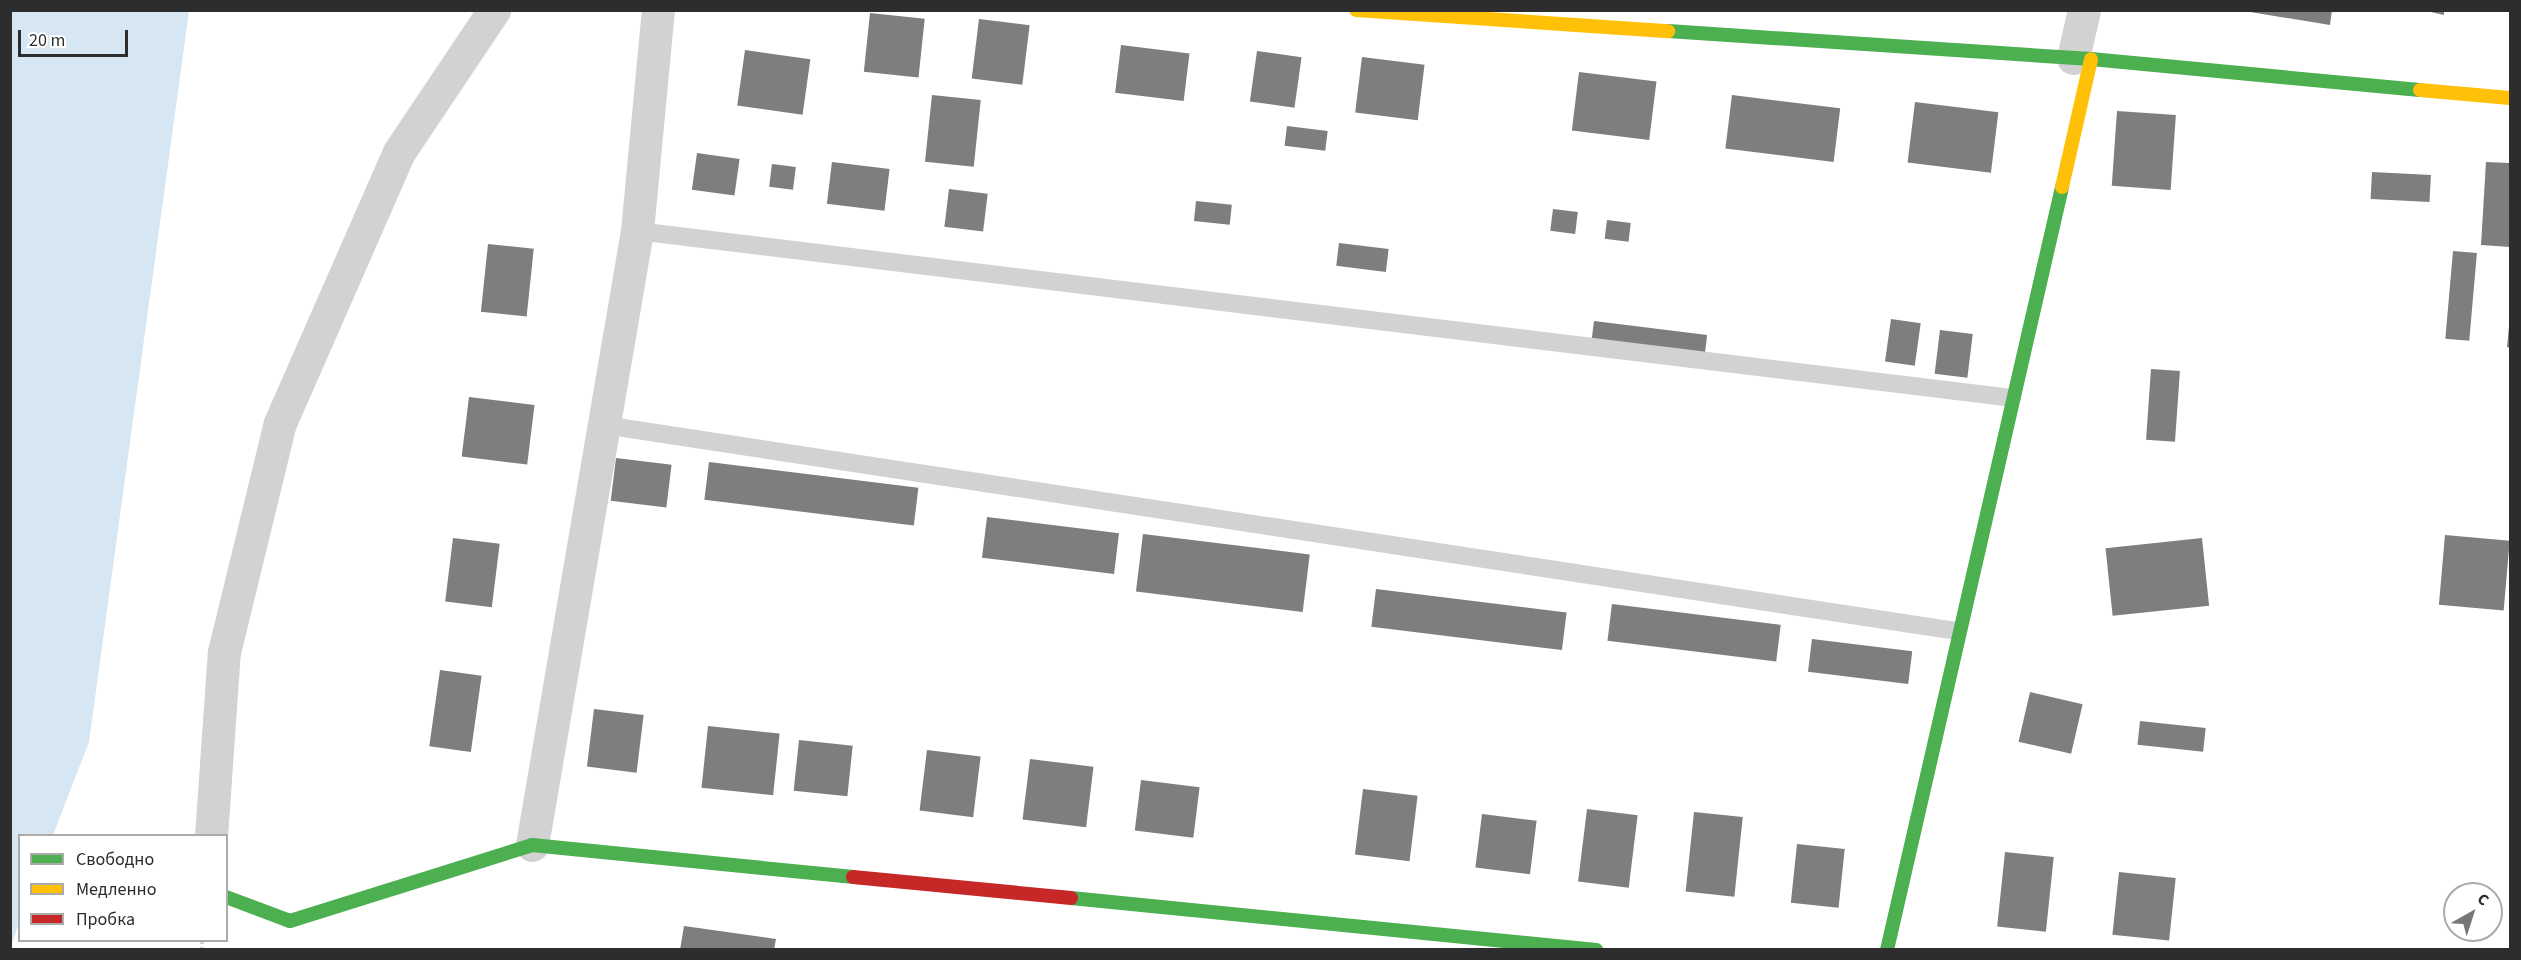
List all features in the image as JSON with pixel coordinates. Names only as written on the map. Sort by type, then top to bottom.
[{"type":"street","points":[[211,834],[224,652],[280,423],[399,152],[494,10]]},
{"type":"street","points":[[532,845],[637,231],[658,10]]},
{"type":"street","points":[[1356,10],[2082,58],[2511,98]]},
{"type":"street","points":[[1887,950],[2012,398],[2082,58],[2084,10]]},
{"type":"street","points":[[228,898],[290,921],[532,845],[1596,950]]},
{"type":"lane","points":[[637,231],[2012,398]]},
{"type":"lane","points":[[604,425],[1958,631]]},
{"type":"water","points":[[11,10],[189,11],[89,742],[53,834],[18,834],[18,926],[11,946]]},
{"type":"building","points":[[2238,10],[2332,10],[2330,25]]},
{"type":"building","points":[[2422,10],[2444,10],[2444,15]]},
{"type":"building","points":[[870,13],[925,19],[919,77],[864,72]]},
{"type":"building","points":[[979,19],[1030,25],[1022,85],[972,79]]},
{"type":"building","points":[[1121,45],[1189,53],[1184,101],[1115,93]]},
{"type":"building","points":[[745,50],[810,59],[803,115],[737,105]]},
{"type":"building","points":[[1257,51],[1302,57],[1294,108],[1250,102]]},
{"type":"building","points":[[1362,57],[1425,65],[1418,120],[1355,113]]},
{"type":"building","points":[[1579,72],[1656,82],[1649,140],[1572,131]]},
{"type":"building","points":[[932,95],[981,100],[974,167],[925,162]]},
{"type":"building","points":[[1732,95],[1840,108],[1834,162],[1725,149]]},
{"type":"building","points":[[1915,102],[1998,112],[1991,173],[1908,163]]},
{"type":"building","points":[[2117,111],[2176,115],[2171,190],[2112,186]]},
{"type":"building","points":[[1287,126],[1328,131],[1325,151],[1285,146]]},
{"type":"building","points":[[697,153],[740,159],[734,196],[692,190]]},
{"type":"building","points":[[832,162],[890,169],[884,211],[827,204]]},
{"type":"building","points":[[2486,162],[2510,163],[2510,247],[2481,245]]},
{"type":"building","points":[[772,164],[796,167],[793,190],[769,187]]},
{"type":"building","points":[[2372,172],[2431,175],[2430,202],[2371,199]]},
{"type":"building","points":[[949,189],[988,194],[983,231],[944,227]]},
{"type":"building","points":[[1196,201],[1232,205],[1230,225],[1194,221]]},
{"type":"building","points":[[1553,209],[1578,212],[1575,234],[1550,231]]},
{"type":"building","points":[[1607,220],[1631,223],[1629,242],[1605,239]]},
{"type":"building","points":[[1339,243],[1389,249],[1386,272],[1336,266]]},
{"type":"building","points":[[488,244],[534,249],[527,316],[481,312]]},
{"type":"building","points":[[2453,251],[2477,253],[2469,341],[2445,339]]},
{"type":"building","points":[[1891,319],[1921,323],[1915,366],[1885,362]]},
{"type":"building","points":[[1594,321],[1707,335],[1704,358],[1591,344]]},
{"type":"building","points":[[2510,326],[2510,348],[2507,347]]},
{"type":"building","points":[[1940,330],[1973,334],[1967,378],[1935,374]]},
{"type":"building","points":[[2151,369],[2180,371],[2175,442],[2146,440]]},
{"type":"building","points":[[469,397],[535,405],[527,465],[462,457]]},
{"type":"building","points":[[616,458],[672,465],[666,508],[611,501]]},
{"type":"building","points":[[709,462],[918,488],[914,525],[704,500]]},
{"type":"building","points":[[987,517],[1119,533],[1114,574],[982,558]]},
{"type":"building","points":[[1143,534],[1310,554],[1303,612],[1136,592]]},
{"type":"building","points":[[2445,535],[2510,541],[2504,610],[2439,605]]},
{"type":"building","points":[[453,538],[500,544],[492,607],[445,602]]},
{"type":"building","points":[[2202,538],[2209,606],[2113,616],[2106,548]]},
{"type":"building","points":[[1376,589],[1567,612],[1562,650],[1371,627]]},
{"type":"building","points":[[1612,604],[1781,625],[1776,661],[1607,641]]},
{"type":"building","points":[[1812,639],[1912,651],[1908,684],[1808,672]]},
{"type":"building","points":[[440,670],[482,676],[471,752],[429,746]]},
{"type":"building","points":[[2030,692],[2083,704],[2071,754],[2019,742]]},
{"type":"building","points":[[594,709],[644,715],[637,773],[587,767]]},
{"type":"building","points":[[2140,721],[2206,728],[2203,752],[2137,745]]},
{"type":"building","points":[[708,726],[780,734],[773,795],[702,788]]},
{"type":"building","points":[[799,740],[853,746],[847,796],[794,791]]},
{"type":"building","points":[[927,750],[981,757],[973,817],[920,811]]},
{"type":"building","points":[[1030,759],[1094,767],[1086,827],[1023,820]]},
{"type":"building","points":[[1141,780],[1200,787],[1193,838],[1135,831]]},
{"type":"building","points":[[1363,789],[1418,796],[1410,861],[1355,855]]},
{"type":"building","points":[[1587,809],[1638,815],[1629,888],[1578,881]]},
{"type":"building","points":[[1694,812],[1743,817],[1734,897],[1686,892]]},
{"type":"building","points":[[1482,814],[1537,821],[1530,874],[1475,868]]},
{"type":"building","points":[[1797,844],[1845,849],[1839,908],[1791,903]]},
{"type":"building","points":[[2005,852],[2054,857],[2046,932],[1997,927]]},
{"type":"building","points":[[2119,872],[2176,878],[2169,941],[2112,935]]},
{"type":"building","points":[[684,926],[776,939],[774,950],[680,950]]},
{"type":"traffic: fast","points":[[1668,31],[2091,59],[2420,90]]},
{"type":"traffic: fast","points":[[1887,950],[2062,187]]},
{"type":"traffic: fast","points":[[228,898],[290,921],[532,845],[853,877]]},
{"type":"traffic: fast","points":[[1071,898],[1596,950]]},
{"type":"traffic: slow","points":[[1356,10],[1668,31]]},
{"type":"traffic: slow","points":[[2062,187],[2091,59]]},
{"type":"traffic: slow","points":[[2420,90],[2510,98]]},
{"type":"traffic: jam","points":[[853,877],[1071,898]]}]
